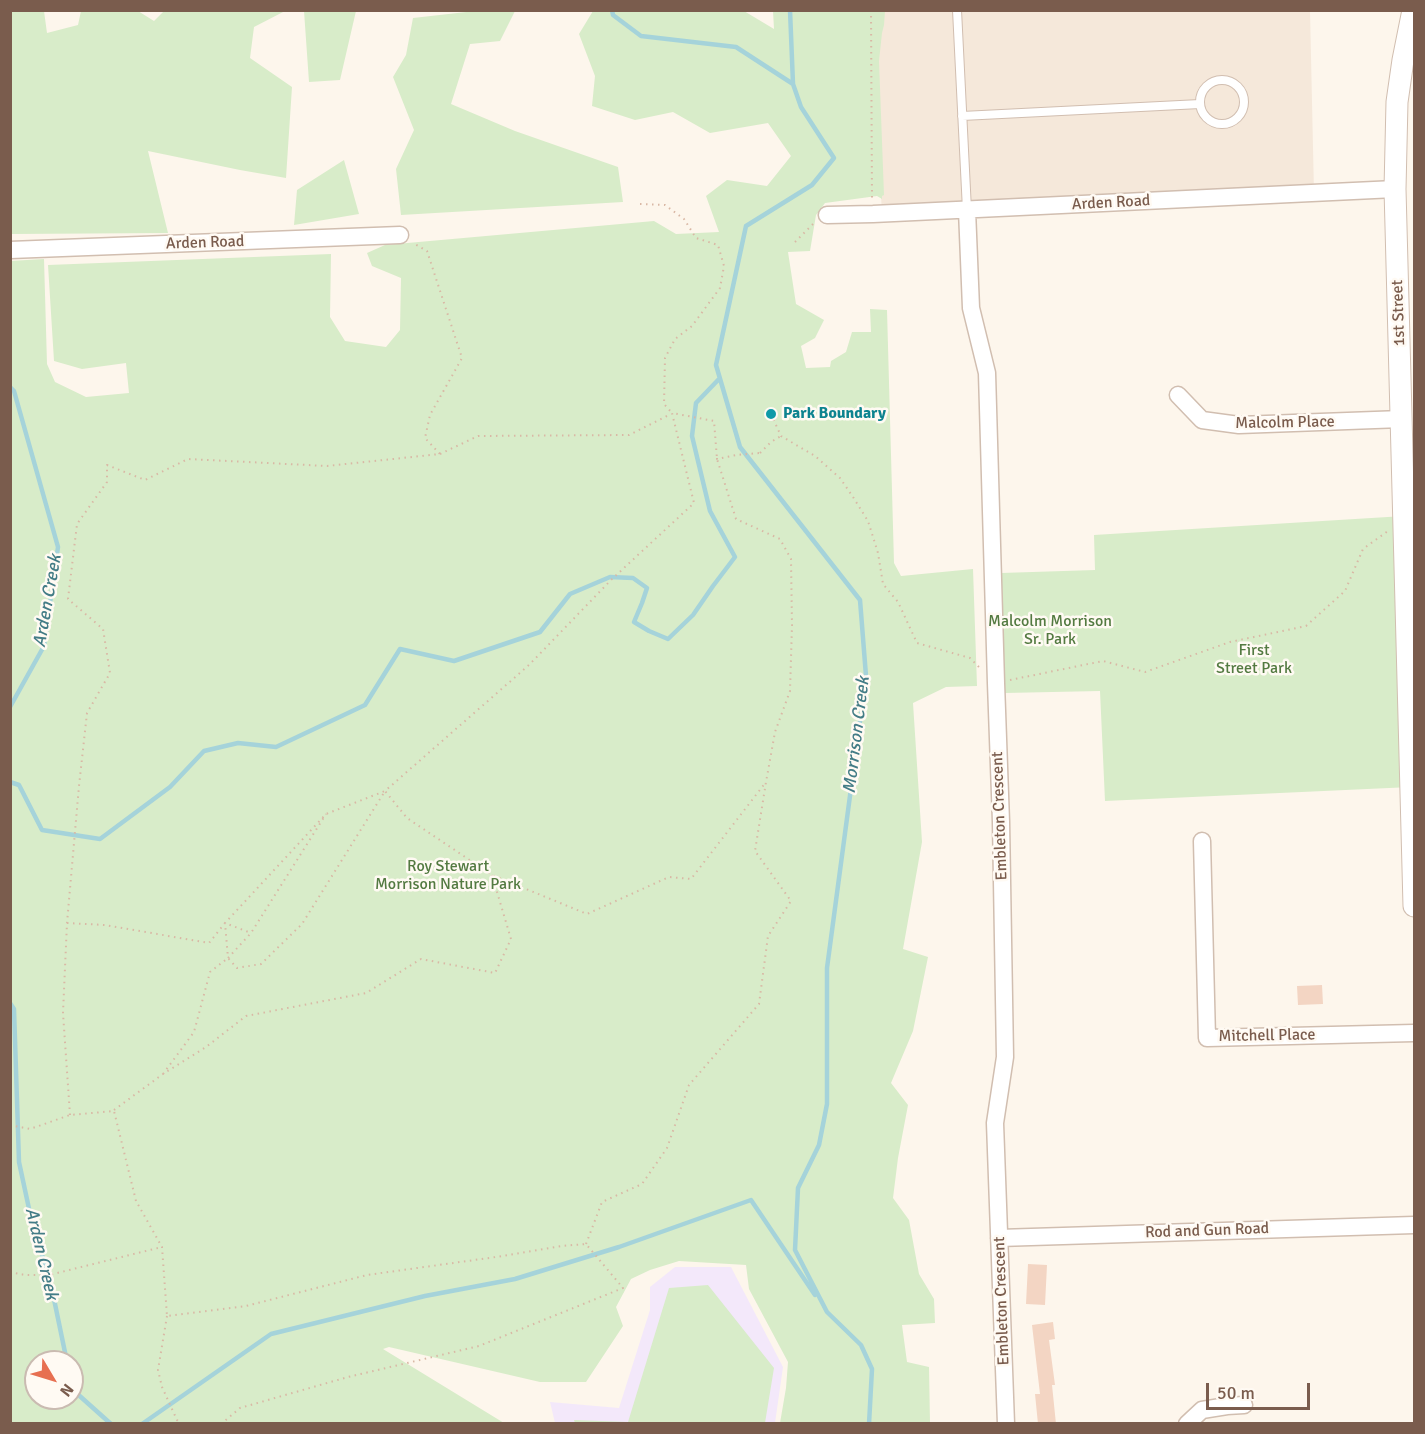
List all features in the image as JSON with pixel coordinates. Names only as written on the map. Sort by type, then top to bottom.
[{"type":"street","name":"1st Street","points":[[1413,10],[1409,61],[1397,102],[1395,189],[1406,420],[1404,518],[1412,715],[1414,906]]},
{"type":"street","name":"Arden Road","points":[[827,215],[1395,189]]},
{"type":"street","name":"Embleton Crescent","points":[[967,210],[971,308],[987,373],[1001,822],[1005,1057],[995,1123],[1006,1424]]},
{"type":"street","name":"Arden Road","points":[[10,250],[400,236]]},
{"type":"street","name":"Malcolm Place","points":[[1178,395],[1202,420],[1239,425],[1406,420]]},
{"type":"street","name":"Mitchell Place","points":[[1202,841],[1208,1038],[1414,1033]]},
{"type":"street","name":"Rod and Gun Road","points":[[999,1238],[1414,1225]]},
{"type":"street","points":[[1187,1424],[1202,1410],[1244,1405]]},
{"type":"lane","points":[[957,10],[967,210]]},
{"type":"lane","points":[[1222,80],[1239,87],[1244,104],[1242,112],[1236,119],[1221,124],[1207,118],[1200,104],[1206,87],[1222,80]]},
{"type":"lane","points":[[962,116],[1200,104]]},
{"type":"path","points":[[871,10],[873,214]]},
{"type":"path","points":[[225,923],[228,958],[237,968],[261,964],[302,924],[385,791],[529,665],[611,580],[694,503],[672,413],[664,404],[665,358],[675,339],[692,326],[720,288],[724,266],[718,245],[696,238],[684,219],[665,205],[640,204]]},
{"type":"path","points":[[795,242],[827,215]]},
{"type":"path","points":[[400,236],[428,251],[462,358],[430,415],[425,438],[440,454]]},
{"type":"path","points":[[70,1115],[63,1013],[75,826],[87,713],[110,673],[103,629],[68,599],[77,524],[107,482],[107,465],[145,480],[188,459],[327,466],[440,454],[478,436],[629,435],[672,413],[714,422],[717,459],[736,519],[780,539],[791,559],[790,691],[775,732],[755,851],[791,901],[768,936],[759,1004],[689,1085],[667,1148],[642,1184],[602,1202],[586,1244]]},
{"type":"path","points":[[771,414],[781,436],[815,456],[840,478],[853,497],[868,522],[878,553],[883,584],[898,602],[916,643],[970,658],[996,683],[1103,661],[1145,672],[1230,642],[1306,626],[1346,591],[1363,549],[1404,518]]},
{"type":"path","points":[[717,459],[760,453],[781,436]]},
{"type":"path","points":[[385,791],[407,818],[492,875],[587,914],[669,878],[691,879],[766,782]]},
{"type":"path","points":[[67,923],[105,925],[209,943],[326,814],[385,791]]},
{"type":"path","points":[[163,1074],[194,1032],[210,972],[228,958],[251,933],[326,814]]},
{"type":"path","points":[[10,1125],[30,1130],[70,1115],[114,1111],[246,1016],[366,993],[421,959],[495,973],[511,939],[492,875]]},
{"type":"path","points":[[225,923],[251,933]]},
{"type":"path","points":[[114,1111],[136,1201],[162,1247],[167,1316],[158,1370],[162,1387],[181,1424]]},
{"type":"path","points":[[221,1424],[240,1408],[348,1377],[479,1346],[623,1288],[586,1244]]},
{"type":"path","points":[[167,1316],[246,1306],[367,1275],[586,1244]]},
{"type":"path","points":[[10,1272],[25,1275],[49,1275],[162,1247]]},
{"type":"shaded area","points":[[883,11],[1310,11],[1314,193],[882,213],[873,61]]},
{"type":"shaded area","points":[[675,1267],[731,1267],[783,1367],[775,1423],[555,1423],[550,1402],[619,1408],[650,1310],[650,1287]]},
{"type":"green space","points":[[484,10],[515,11],[500,41],[470,44],[451,104],[515,131],[618,167],[623,202],[401,215],[396,169],[414,130],[393,77],[406,55],[413,18]]},
{"type":"green space","points":[[10,11],[44,11],[47,33],[78,25],[81,11],[138,11],[154,21],[164,11],[285,11],[254,27],[250,58],[292,87],[286,178],[148,151],[168,233],[11,234]]},
{"type":"green space","points":[[304,11],[356,11],[340,80],[309,82]]},
{"type":"green space","name":"Roy Stewart Morrison Nature Park","points":[[593,11],[744,11],[774,29],[773,11],[885,11],[879,61],[884,195],[882,199],[877,196],[825,203],[816,215],[810,251],[788,252],[796,304],[824,320],[815,338],[801,346],[806,368],[830,367],[831,361],[846,352],[852,332],[871,332],[870,309],[887,310],[894,563],[901,576],[973,569],[977,686],[946,687],[913,703],[922,842],[903,949],[928,957],[913,1031],[891,1083],[908,1105],[893,1198],[909,1220],[919,1274],[934,1299],[935,1323],[902,1325],[907,1362],[929,1367],[930,1423],[780,1423],[788,1362],[749,1289],[746,1265],[679,1261],[631,1279],[616,1307],[623,1326],[586,1382],[540,1382],[389,1347],[383,1349],[504,1423],[11,1423],[10,261],[44,259],[47,364],[55,382],[86,397],[129,393],[126,363],[82,369],[54,361],[48,265],[331,254],[330,317],[345,341],[386,347],[400,330],[401,278],[372,266],[367,253],[385,245],[654,221],[676,234],[719,232],[706,196],[727,180],[767,186],[791,156],[768,123],[710,133],[673,112],[635,120],[592,106],[595,76],[579,34]]},
{"type":"green space","points":[[344,160],[359,214],[294,225],[297,190]]},
{"type":"green space","name":"First Street Park","points":[[1404,516],[1411,787],[1105,801],[1100,691],[1005,693],[1001,573],[1095,570],[1094,535]]},
{"type":"green space","points":[[708,1285],[774,1368],[765,1423],[575,1423],[574,1420],[628,1422],[669,1288]]},
{"type":"building","points":[[1322,985],[1323,1004],[1298,1005],[1297,986]]},
{"type":"building","points":[[1028,1264],[1047,1265],[1045,1305],[1026,1304]]},
{"type":"building","points":[[1053,1322],[1055,1339],[1049,1340],[1055,1385],[1052,1385],[1056,1424],[1038,1424],[1035,1394],[1040,1394],[1032,1325]]},
{"type":"waterway","points":[[612,10],[613,15],[641,36],[736,47],[793,84]]},
{"type":"waterway","name":"Morrison Creek","points":[[790,10],[793,84],[801,107],[834,158],[812,185],[746,226],[716,365],[740,447],[860,600],[866,676],[827,968],[827,1104],[819,1145],[798,1188],[795,1250],[827,1312],[861,1345],[872,1369],[869,1424]]},
{"type":"waterway","points":[[10,782],[19,785],[42,830],[100,839],[170,787],[204,751],[238,743],[276,747],[365,705],[400,649],[454,661],[540,632],[570,594],[610,577],[633,578],[647,588],[634,622],[668,639],[693,615],[735,557],[710,511],[692,436],[696,403],[719,379]]},
{"type":"waterway","name":"Arden Creek","points":[[10,387],[14,391],[58,547],[44,646],[10,707]]},
{"type":"waterway","name":"Arden Creek","points":[[10,1003],[14,1009],[19,1162],[34,1232],[49,1275],[65,1350]]},
{"type":"waterway","points":[[142,1424],[271,1334],[425,1296],[515,1279],[619,1247],[751,1200],[815,1295]]},
{"type":"waterway","name":"Arden Creek","points":[[84,1400],[111,1424]]},
{"type":"place","name":"Park Boundary","points":[[771,414]]},
{"type":"park label","name":"Malcolm Morrison Sr. Park","points":[[1050,631]]}]
